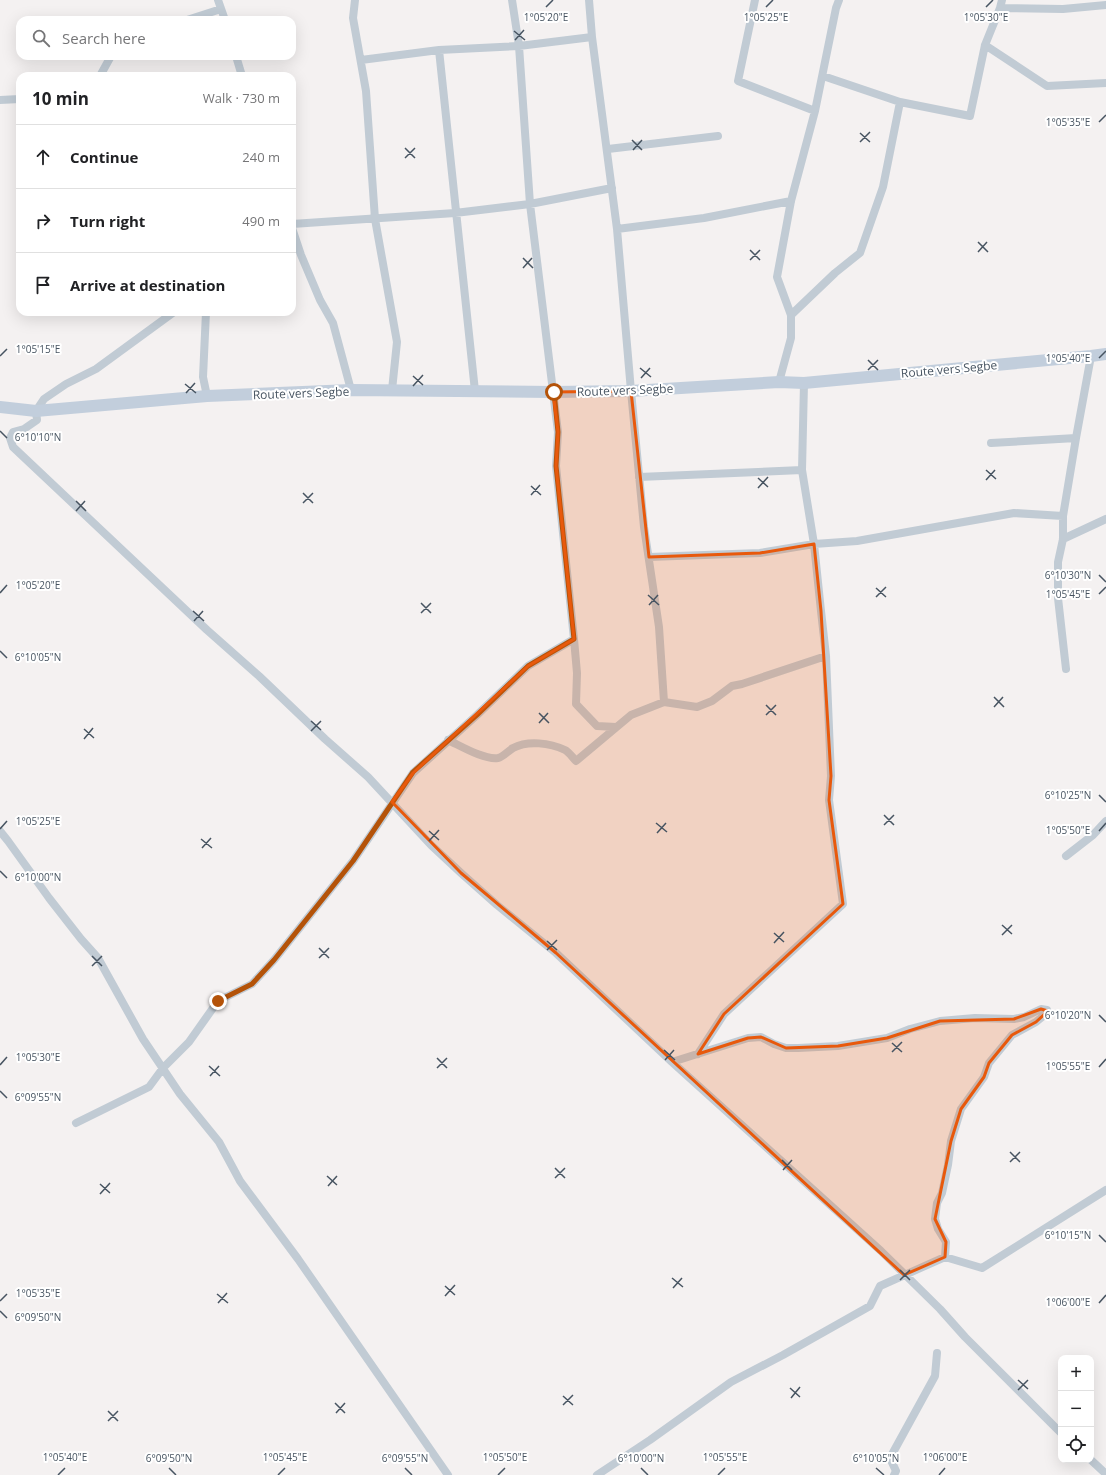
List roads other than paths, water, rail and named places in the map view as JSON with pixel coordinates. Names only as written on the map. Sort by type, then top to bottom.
[{"type":"main road","name":"Route vers Segbe","points":[[0,407],[36,411],[207,396],[351,390],[554,392],[631,391],[779,382],[804,383],[1106,354]]},
{"type":"street","points":[[218,0],[224,16]]},
{"type":"street","points":[[355,0],[353,18],[362,60],[366,92],[375,218],[396,342],[392,390]]},
{"type":"street","points":[[512,0],[519,46],[530,204],[558,432],[556,466],[577,673],[576,704],[597,726],[616,728]]},
{"type":"street","points":[[589,0],[592,37],[608,149],[617,229],[639,477],[644,527],[650,557],[659,627],[664,702]]},
{"type":"street","points":[[755,0],[738,81],[815,111]]},
{"type":"street","points":[[779,382],[791,338],[791,315],[777,277],[791,201],[815,111],[836,8],[839,0]]},
{"type":"street","points":[[823,76],[900,102],[970,116],[985,45],[1001,4],[1063,9],[1106,5]]},
{"type":"street","points":[[198,16],[221,8]]},
{"type":"street","points":[[362,60],[439,50],[519,46],[592,37]]},
{"type":"street","points":[[985,45],[1047,86],[1106,83]]},
{"type":"street","points":[[439,50],[475,391]]},
{"type":"street","points":[[102,72],[109,60]]},
{"type":"street","points":[[237,60],[241,72]]},
{"type":"street","points":[[0,100],[16,99]]},
{"type":"street","points":[[791,315],[835,273],[860,253],[883,187],[900,102]]},
{"type":"street","points":[[608,149],[718,136]]},
{"type":"street","points":[[296,224],[456,214],[530,204],[612,188]]},
{"type":"street","points":[[617,229],[704,218],[791,201]]},
{"type":"street","points":[[296,239],[320,300],[333,323],[351,390]]},
{"type":"street","points":[[169,316],[96,369],[66,384],[44,399],[36,411],[38,420],[24,429],[13,432],[10,438],[13,447],[207,630],[368,777],[431,845],[461,873],[497,905],[556,953],[672,1062],[881,1251],[1058,1430]]},
{"type":"street","points":[[206,316],[203,376],[207,396]]},
{"type":"street","points":[[1066,669],[1058,598],[1058,562],[1063,539],[1063,516],[1091,356]]},
{"type":"street","points":[[698,1054],[724,1014],[843,904],[829,800],[831,776],[826,656],[814,544],[802,470],[804,383]]},
{"type":"street","points":[[991,443],[1076,438]]},
{"type":"street","points":[[639,477],[802,470]]},
{"type":"street","points":[[650,557],[760,553],[814,544],[857,541],[1014,513],[1063,516]]},
{"type":"street","points":[[1063,539],[1106,519]]},
{"type":"street","points":[[76,1123],[149,1087],[163,1068],[189,1042],[218,1001],[252,984],[274,960],[353,861],[413,772],[477,715],[528,666],[574,639]]},
{"type":"street","points":[[448,740],[490,758],[499,758],[514,748],[529,743],[566,750],[576,761],[631,715],[664,702],[697,707],[712,701],[732,686],[826,656]]},
{"type":"street","points":[[1066,856],[1093,835],[1106,821]]},
{"type":"street","points":[[0,831],[49,898],[98,958],[143,1039],[180,1094],[219,1142],[240,1181],[298,1259],[448,1475]]},
{"type":"street","points":[[672,1062],[748,1038],[762,1037],[774,1044],[786,1048],[838,1046],[887,1038],[910,1029],[940,1021],[975,1018],[1024,1017],[1041,1009],[1047,1010],[1047,1013],[1036,1022],[1012,1034],[989,1062],[981,1082],[961,1109],[951,1141],[942,1193],[936,1204],[935,1219],[938,1229],[946,1242],[945,1257]]},
{"type":"street","points":[[597,1475],[650,1440],[731,1382],[783,1356],[870,1306],[880,1286],[945,1257],[982,1268],[1106,1190]]},
{"type":"street","points":[[894,1475],[896,1471],[890,1458],[935,1376],[937,1353]]},
{"type":"street","points":[[1094,1463],[1106,1474]]}]
